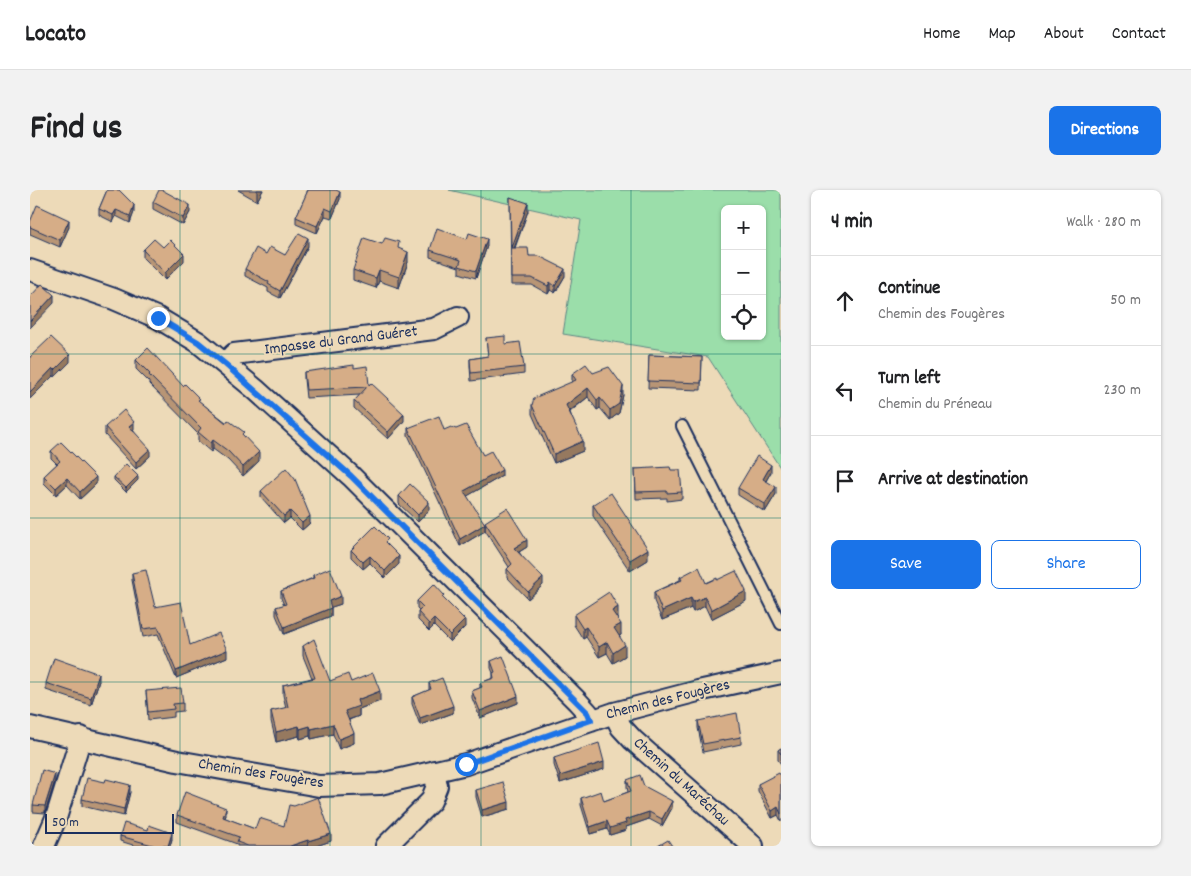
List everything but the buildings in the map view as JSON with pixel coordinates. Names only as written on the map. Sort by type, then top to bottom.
[{"type":"street","points":[[30,270],[158,318],[198,342],[351,476],[588,713],[591,720]]},
{"type":"street","name":"Impasse du Grand Guéret","points":[[225,364],[234,354],[434,329],[458,317]]},
{"type":"street","name":"Chemin des Fougères","points":[[30,727],[81,737],[177,761],[319,786],[380,784],[466,764],[614,713],[698,691],[781,673]]},
{"type":"street","name":"Chemin du Maréchau","points":[[614,713],[633,740],[753,846]]},
{"type":"street","points":[[44,846],[56,818],[81,737]]},
{"type":"street","points":[[386,846],[431,801],[437,786],[434,771]]},
{"type":"lane","points":[[682,426],[781,624]]},
{"type":"green space","points":[[449,190],[781,190],[781,469],[708,357],[563,334],[581,220]]},
{"type":"route","points":[[158,318],[198,342],[225,364],[351,476],[588,713],[591,720],[466,764]]}]
